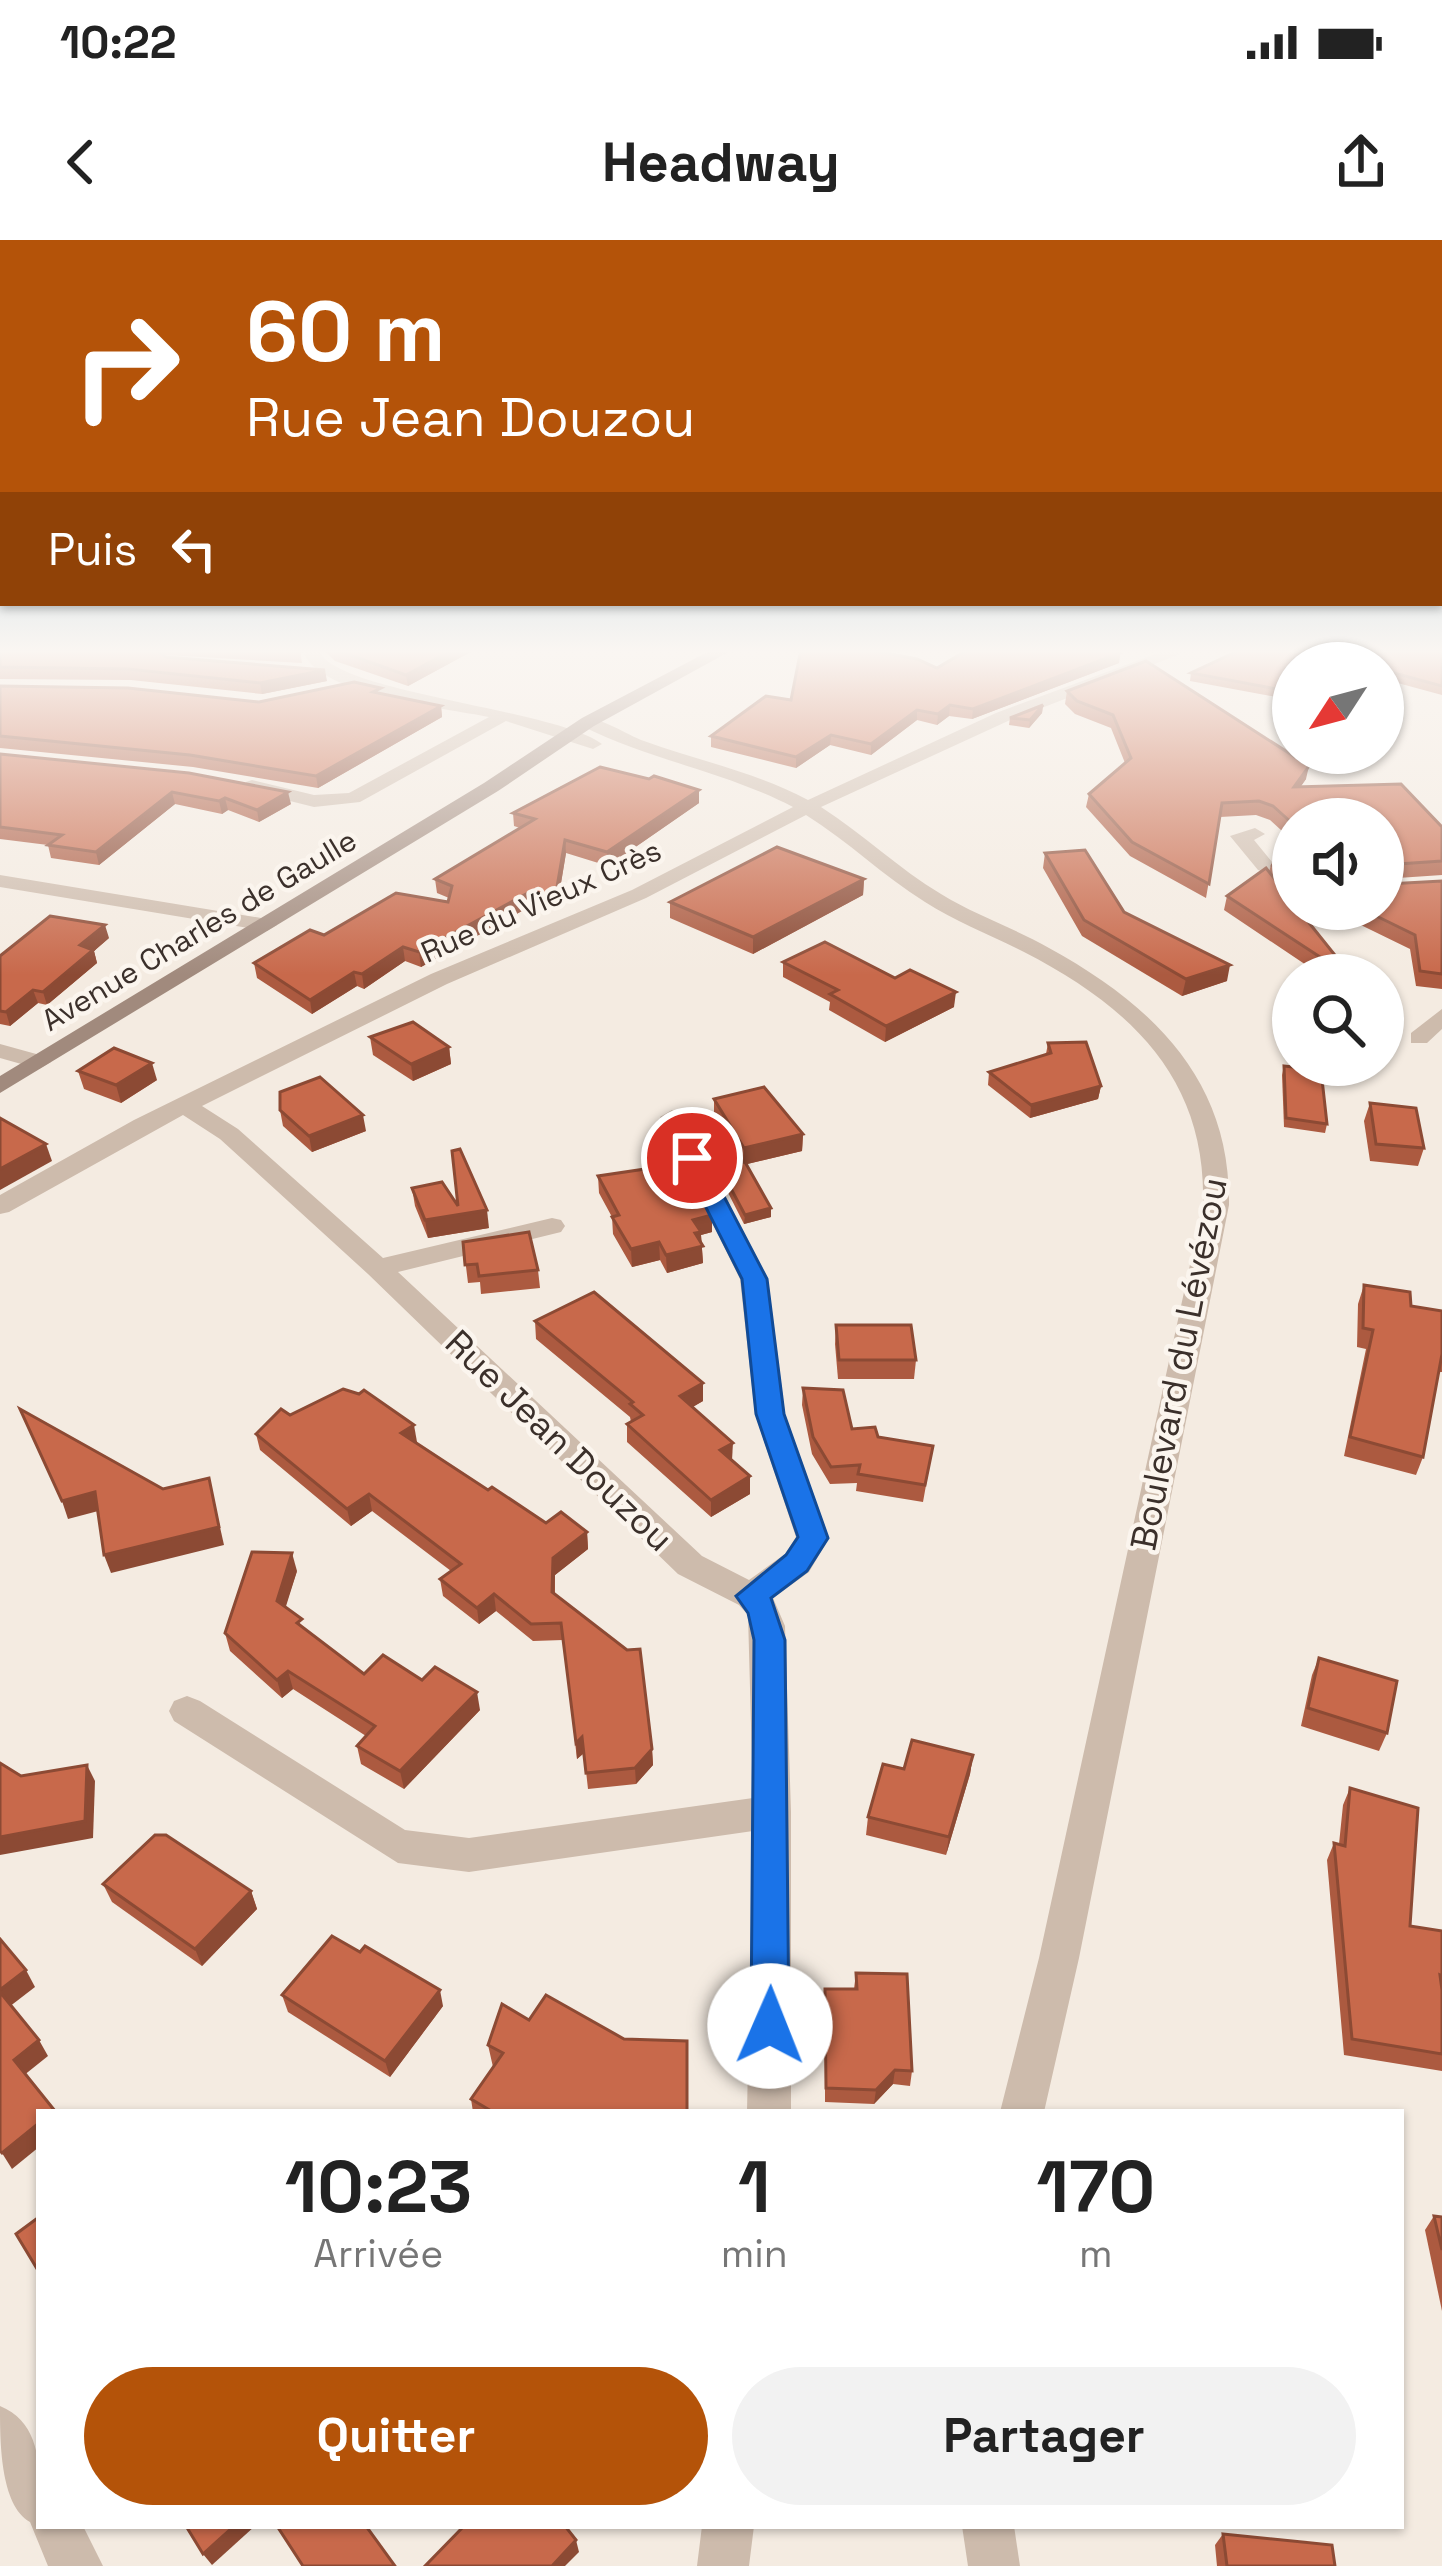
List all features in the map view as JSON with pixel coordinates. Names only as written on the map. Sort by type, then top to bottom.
[{"type":"main road","name":"Avenue Charles de Gaulle","points":[[0,1086],[543,758]]},
{"type":"street","points":[[230,782],[314,801],[353,798],[427,758]]},
{"type":"street","name":"Boulevard du Lévézou","points":[[677,758],[809,806],[937,901],[1042,953],[1130,1011],[1190,1081],[1208,1121],[1217,1157],[1216,1205],[1023,2109]]},
{"type":"street","name":"Rue du Vieux Crès","points":[[0,1206],[184,1105],[439,979],[639,895],[809,806],[914,758]]},
{"type":"street","points":[[1255,834],[1240,836],[1272,868]]},
{"type":"street","points":[[0,881],[267,925]]},
{"type":"street","points":[[1419,1038],[1442,1016]]},
{"type":"street","points":[[0,1051],[39,1062]]},
{"type":"street","name":"Rue Jean Douzou","points":[[184,1105],[229,1134],[378,1268],[690,1565],[752,1596]]},
{"type":"street","points":[[672,1118],[754,1279],[770,1414],[813,1538],[796,1563],[752,1596],[763,1610],[770,1640],[769,2109]]},
{"type":"street","points":[[378,1268],[552,1226]]},
{"type":"street","points":[[187,1711],[398,1846],[470,1855],[772,1812]]},
{"type":"street","points":[[0,2431],[36,2495]]},
{"type":"street","points":[[56,2529],[77,2566]]},
{"type":"street","points":[[723,2566],[728,2529]]},
{"type":"street","points":[[745,2529],[745,2566]]},
{"type":"street","points":[[988,2529],[994,2566]]},
{"type":"building","points":[[0,758],[189,773],[288,792],[257,810],[225,798],[219,801],[172,792],[96,852],[48,845],[62,835],[0,827]]},
{"type":"building","points":[[205,758],[349,758],[316,776]]},
{"type":"building","points":[[1131,758],[1272,758],[1272,774],[1303,774],[1294,787],[1401,784],[1442,827],[1442,861],[1404,864],[1404,798],[1272,798],[1272,806],[1259,801],[1222,803],[1209,884],[1132,842],[1089,794]]},
{"type":"building","points":[[600,767],[699,790],[607,852],[565,840],[556,893],[528,893],[419,952],[403,947],[310,1000],[254,963],[310,930],[324,935],[396,893],[448,902],[452,886],[435,879],[535,819],[513,813]]},
{"type":"building","points":[[777,847],[864,879],[753,937],[670,902]]},
{"type":"building","points":[[1085,850],[1124,912],[1230,965],[1186,979],[1084,920],[1045,853]]},
{"type":"building","points":[[1266,868],[1272,876],[1272,925],[1227,896]]},
{"type":"building","points":[[1442,881],[1442,974],[1420,971],[1415,935],[1404,930],[1404,883]]},
{"type":"building","points":[[50,916],[105,925],[80,945],[93,950],[43,992],[33,990],[6,1012],[0,1011],[0,956]]},
{"type":"building","points":[[1279,930],[1315,930],[1334,954],[1316,954]]},
{"type":"building","points":[[825,942],[895,978],[910,970],[956,992],[886,1026],[830,994],[838,990],[783,962]]},
{"type":"building","points":[[413,1022],[449,1047],[411,1064],[370,1037]]},
{"type":"building","points":[[1086,1042],[1101,1086],[1031,1105],[989,1072],[1051,1053],[1048,1043]]},
{"type":"building","points":[[114,1048],[152,1063],[116,1085],[78,1071]]},
{"type":"building","points":[[320,1077],[363,1115],[309,1136],[280,1110],[280,1092]]},
{"type":"building","points":[[1285,1086],[1323,1086],[1327,1124],[1286,1118]]},
{"type":"building","points":[[764,1087],[803,1134],[744,1148],[714,1099]]},
{"type":"building","points":[[1370,1103],[1416,1108],[1424,1148],[1376,1144]]},
{"type":"building","points":[[0,1118],[46,1144],[0,1169]]},
{"type":"building","points":[[460,1149],[487,1210],[425,1220],[412,1188],[442,1182],[458,1206],[452,1151]]},
{"type":"building","points":[[745,1162],[771,1208],[745,1215],[719,1166]]},
{"type":"building","points":[[686,1163],[712,1215],[693,1220],[703,1246],[666,1255],[659,1242],[631,1249],[612,1217],[619,1215],[598,1176]]},
{"type":"building","points":[[529,1232],[538,1270],[479,1276],[477,1264],[465,1265],[463,1242]]},
{"type":"building","points":[[1364,1285],[1410,1292],[1411,1306],[1442,1311],[1442,1354],[1423,1457],[1350,1437],[1373,1330],[1363,1328]]},
{"type":"building","points":[[594,1292],[703,1383],[680,1396],[733,1443],[720,1450],[750,1476],[711,1500],[627,1424],[643,1415],[630,1404],[633,1402],[535,1321]]},
{"type":"building","points":[[836,1325],[911,1325],[916,1360],[839,1360]]},
{"type":"building","points":[[803,1388],[843,1390],[852,1429],[875,1427],[878,1437],[933,1446],[925,1485],[858,1474],[860,1465],[831,1467],[813,1437]]},
{"type":"building","points":[[343,1389],[359,1394],[364,1390],[414,1425],[401,1433],[488,1490],[492,1487],[546,1523],[561,1512],[587,1532],[553,1558],[552,1592],[627,1650],[640,1649],[652,1749],[635,1768],[586,1773],[582,1737],[576,1743],[561,1623],[531,1624],[494,1594],[477,1608],[440,1579],[461,1564],[369,1494],[347,1509],[256,1434],[281,1409],[290,1415]]},
{"type":"building","points":[[20,1409],[163,1489],[209,1478],[219,1527],[104,1555],[95,1492],[62,1501]]},
{"type":"building","points":[[252,1552],[292,1553],[277,1601],[302,1619],[297,1623],[364,1674],[383,1655],[422,1680],[435,1667],[477,1692],[400,1771],[357,1746],[375,1726],[288,1671],[277,1680],[225,1633]]},
{"type":"building","points":[[1319,1658],[1397,1681],[1387,1733],[1308,1708]]},
{"type":"building","points":[[912,1740],[973,1755],[949,1837],[868,1817],[883,1764],[904,1769]]},
{"type":"building","points":[[0,1763],[21,1776],[87,1765],[85,1821],[0,1837]]},
{"type":"building","points":[[1350,1788],[1418,1808],[1410,1926],[1442,1931],[1442,2054],[1352,2039],[1334,1843],[1345,1846]]},
{"type":"building","points":[[155,1835],[166,1835],[251,1891],[195,1949],[103,1884]]},
{"type":"building","points":[[332,1936],[360,1952],[365,1946],[440,1990],[385,2061],[282,1995]]},
{"type":"building","points":[[0,1939],[26,1970],[0,1990]]},
{"type":"building","points":[[856,1973],[907,1974],[912,2071],[895,2070],[876,2090],[826,2088],[825,1989],[857,1989]]},
{"type":"building","points":[[0,1992],[39,2040],[14,2060],[53,2109],[36,2109],[36,2125],[0,2151]]},
{"type":"building","points":[[546,1995],[624,2039],[687,2041],[687,2109],[488,2109],[471,2099],[503,2053],[488,2045],[502,2004],[529,2020]]},
{"type":"building","points":[[1434,2216],[1442,2217],[1442,2250]]},
{"type":"building","points":[[36,2219],[36,2267],[16,2234]]},
{"type":"building","points":[[188,2529],[231,2529],[203,2554]]},
{"type":"building","points":[[279,2529],[368,2529],[395,2566],[303,2566]]},
{"type":"building","points":[[461,2529],[567,2529],[576,2540],[552,2566],[425,2566]]},
{"type":"building","points":[[1223,2534],[1332,2545],[1335,2566],[1227,2566]]},
{"type":"route","points":[[692,1158],[754,1279],[770,1414],[813,1538],[796,1563],[752,1596],[763,1610],[770,1640],[770,2026]]}]
